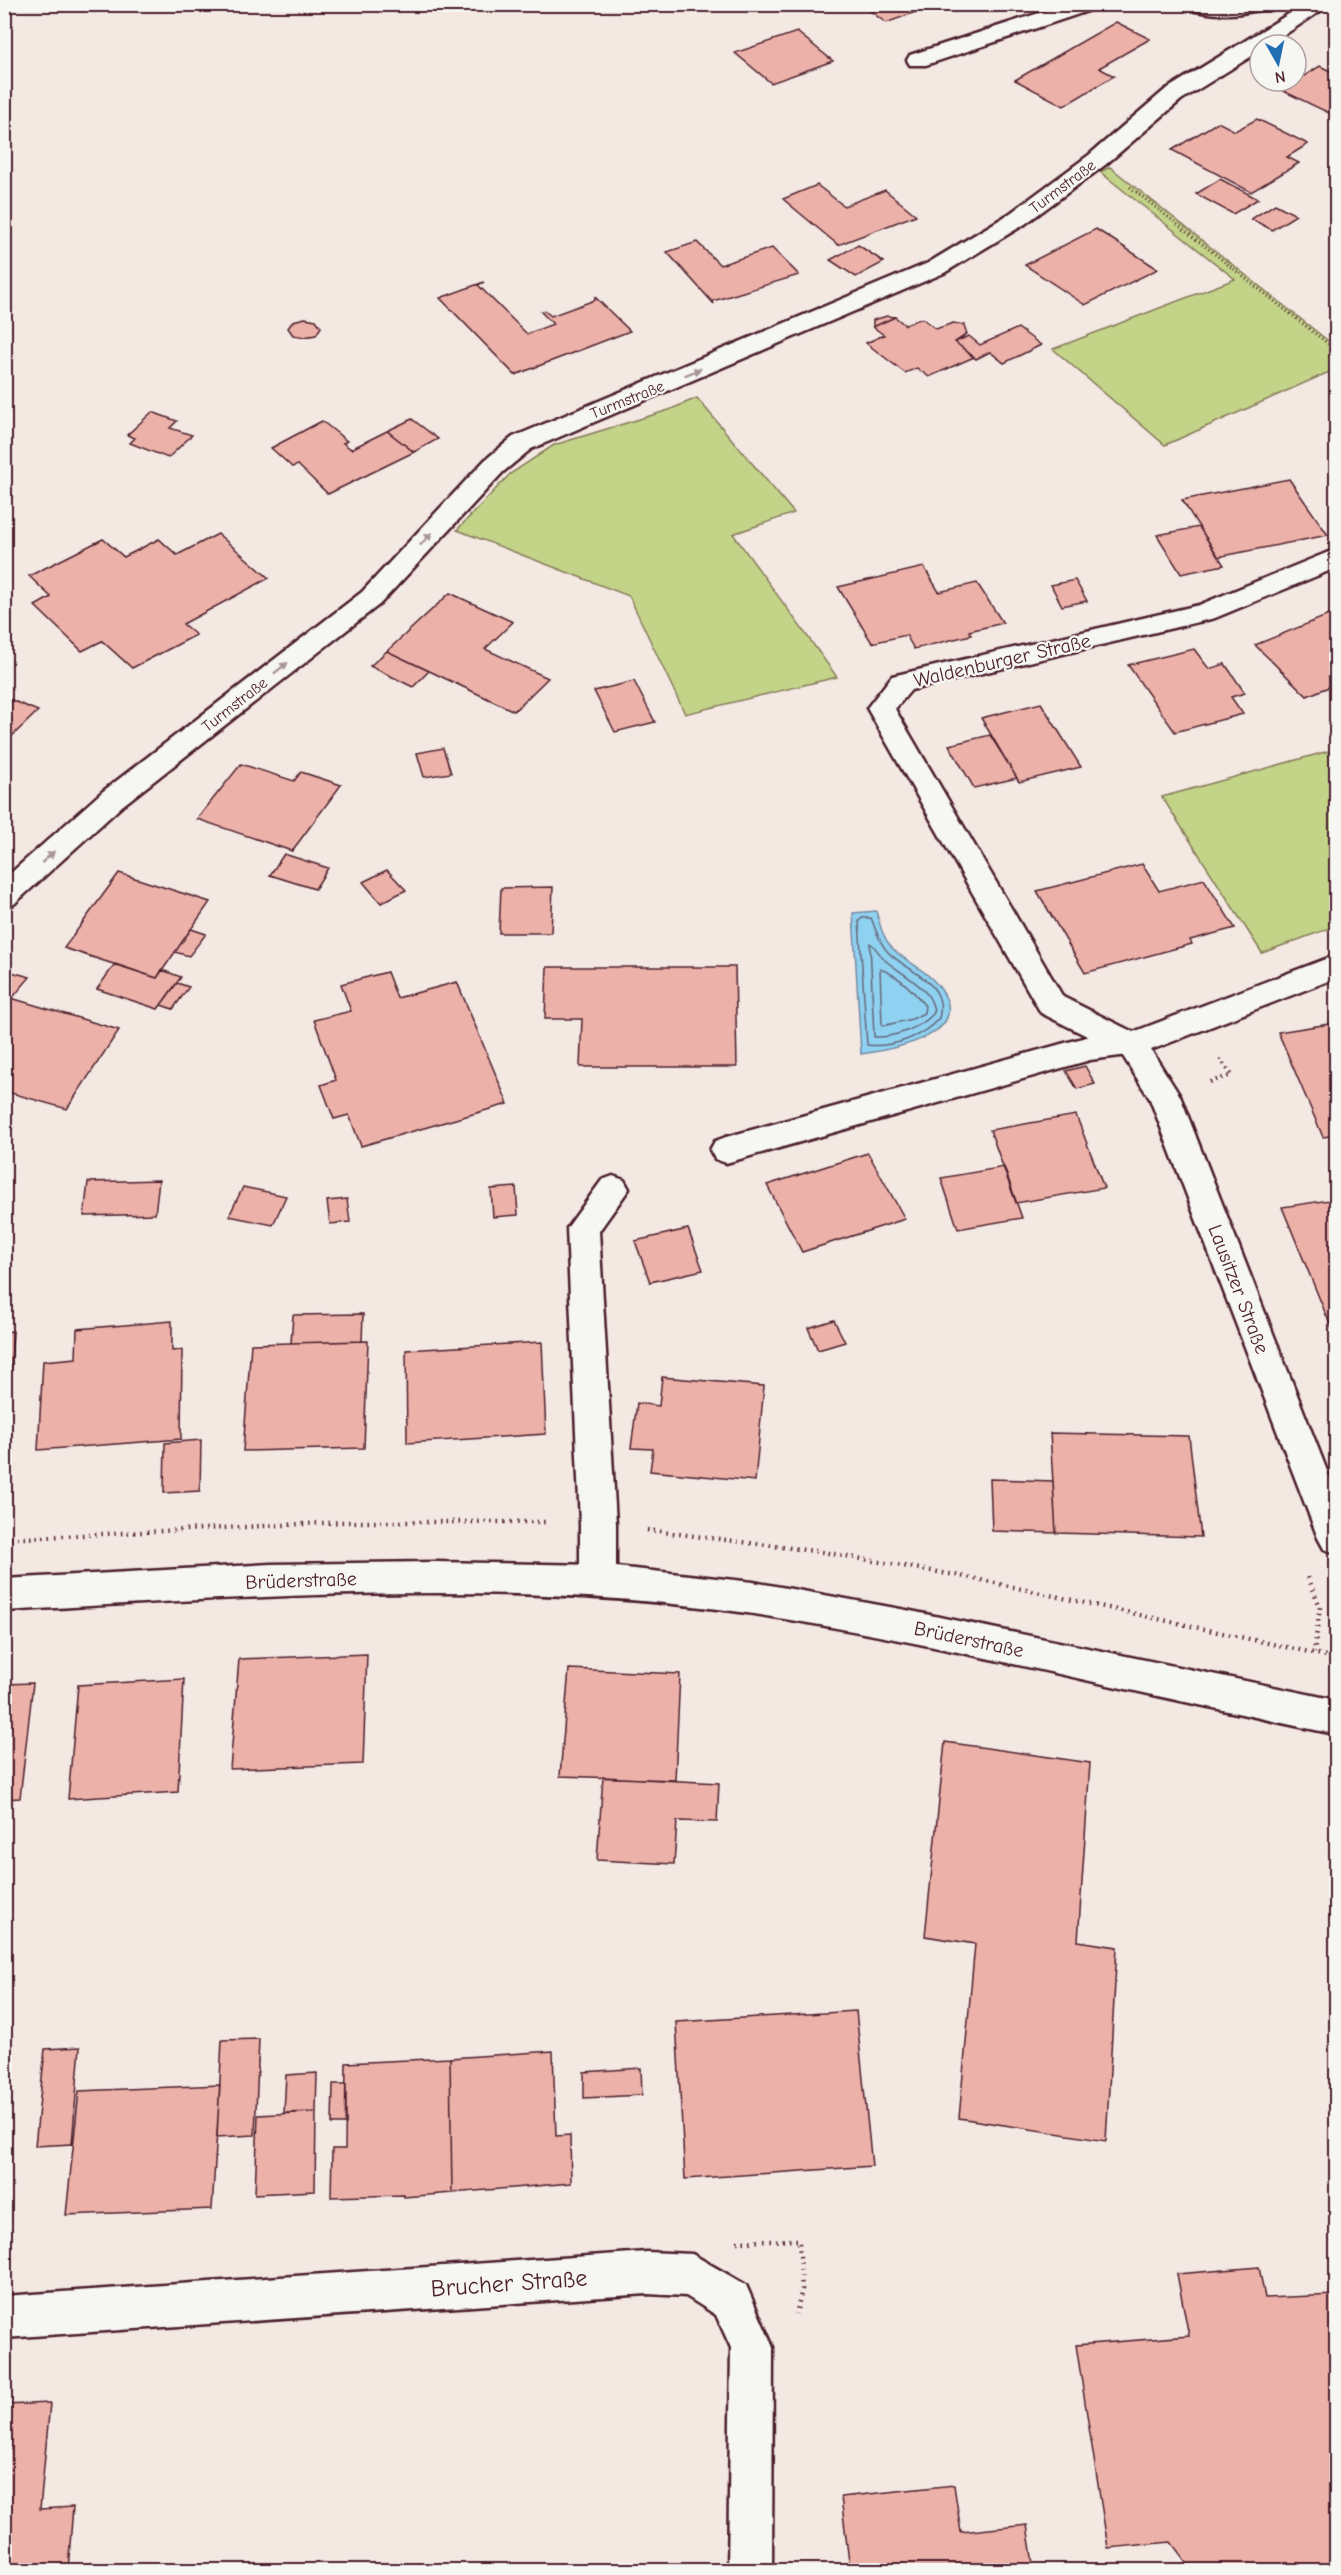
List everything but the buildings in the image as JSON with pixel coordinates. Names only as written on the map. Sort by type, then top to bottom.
[{"type":"street","points":[[918,60],[1090,4]]},
{"type":"street","points":[[1194,6],[1238,10],[1260,4]]},
{"type":"street","name":"Turmstraße","points":[[4,896],[112,799],[371,598],[494,466],[522,442],[818,320],[936,268],[1017,219],[1096,160],[1173,94],[1321,4]]},
{"type":"street","name":"Waldenburger Straße","points":[[1132,1045],[1052,1005],[881,708],[902,683],[1206,612],[1336,558]]},
{"type":"street","points":[[726,1150],[1089,1048],[1132,1045],[1336,966]]},
{"type":"street","name":"Lausitzer Straße","points":[[1132,1045],[1164,1096],[1336,1538]]},
{"type":"street","points":[[598,1581],[598,1524],[582,1228],[613,1189]]},
{"type":"street","name":"Brüderstraße","points":[[4,1595],[271,1580],[435,1578],[598,1581],[753,1598],[906,1626],[1336,1717]]},
{"type":"street","name":"Brucher Straße","points":[[4,2317],[647,2273],[692,2275],[731,2300],[752,2347],[750,2571]]},
{"type":"path","points":[[1096,160],[1336,350]]},
{"type":"green space","points":[[1110,167],[1336,347],[1336,369],[1165,445],[1053,349],[1235,279],[1100,172]]},
{"type":"green space","points":[[697,398],[794,513],[733,534],[837,677],[685,714],[629,596],[457,530],[510,474],[554,445],[669,410]]},
{"type":"green space","points":[[1336,749],[1336,926],[1262,953],[1162,797]]},
{"type":"water","points":[[876,911],[889,944],[935,982],[947,1000],[948,1014],[941,1026],[928,1036],[894,1048],[861,1054],[853,913]]}]
